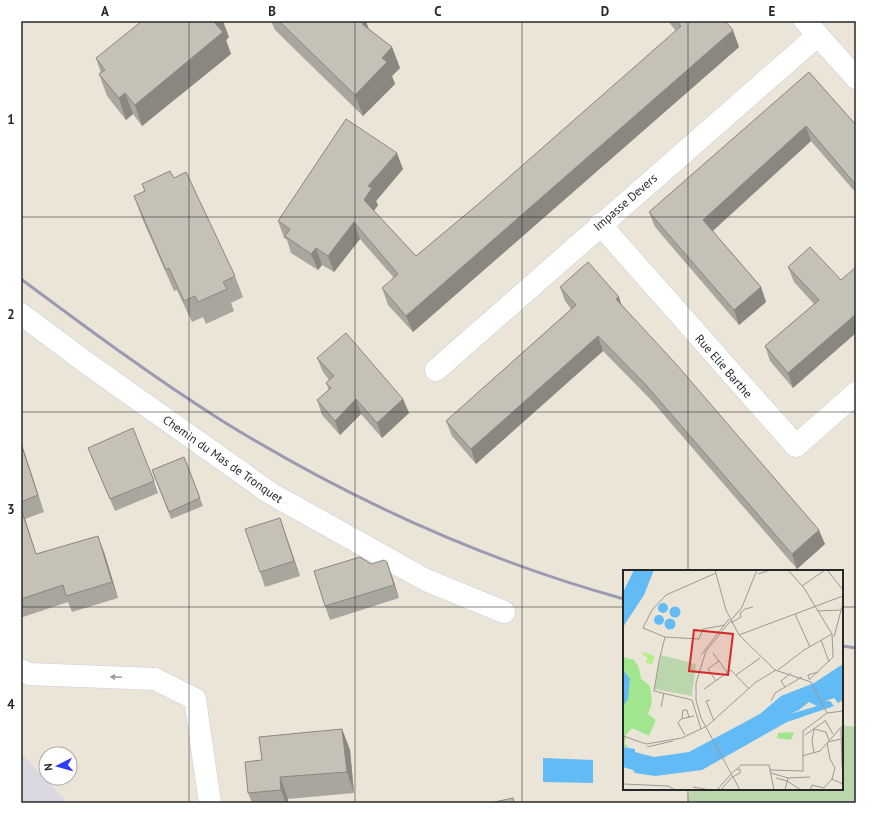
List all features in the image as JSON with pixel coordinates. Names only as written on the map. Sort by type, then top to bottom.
[{"type":"street","points":[[811,28],[856,78]]},
{"type":"street","name":"Impasse Devers","points":[[436,370],[600,224],[811,28]]},
{"type":"street","name":"Rue Elie Barthe","points":[[600,224],[796,446],[856,393]]},
{"type":"street","name":"Chemin du Mas de Tronquet","points":[[21,314],[88,364],[270,493],[426,580],[504,612]]},
{"type":"street","points":[[21,670],[29,674],[155,679],[195,699],[210,803]]},
{"type":"shaded area","points":[[21,753],[38,771],[38,786],[52,786],[68,803],[21,803]]},
{"type":"green space","points":[[843,725],[856,727],[856,803],[688,803],[690,790],[843,790]]},
{"type":"water","points":[[543,758],[593,760],[593,783],[543,782]]},
{"type":"building","points":[[142,21],[215,21],[214,22],[223,32],[135,105],[125,93],[119,98],[99,74],[105,70],[96,58]]},
{"type":"building","points":[[279,21],[365,21],[362,24],[392,47],[382,58],[387,62],[355,95]]},
{"type":"building","points":[[676,21],[725,21],[733,30],[406,316],[382,288],[398,274],[354,222],[328,256],[316,248],[311,254],[285,236],[290,229],[278,221],[346,119],[397,153],[368,186],[372,188],[364,200],[416,256],[483,200],[681,26]]},
{"type":"building","points":[[809,72],[856,125],[856,185],[806,126],[703,220],[761,287],[734,310],[649,212]]},
{"type":"building","points":[[170,171],[174,178],[186,172],[235,276],[223,282],[227,289],[198,302],[195,296],[184,301],[169,268],[166,270],[134,196],[145,191],[142,184]]},
{"type":"building","points":[[810,247],[841,280],[856,267],[856,314],[788,373],[765,346],[819,300],[788,267]]},
{"type":"building","points":[[588,262],[619,297],[616,299],[676,364],[819,530],[792,554],[646,385],[598,336],[471,449],[446,421],[576,305],[560,287]]},
{"type":"building","points":[[346,333],[403,399],[377,423],[356,399],[335,421],[317,400],[331,388],[326,383],[334,376],[317,358]]},
{"type":"building","points":[[133,428],[154,481],[110,499],[88,448]]},
{"type":"building","points":[[21,444],[38,495],[21,502]]},
{"type":"building","points":[[184,457],[200,498],[169,512],[152,470]]},
{"type":"building","points":[[21,509],[36,554],[98,536],[112,582],[66,596],[63,585],[21,599]]},
{"type":"building","points":[[280,518],[294,561],[260,572],[245,529]]},
{"type":"building","points":[[360,557],[371,564],[384,560],[387,562],[394,585],[325,606],[314,571]]},
{"type":"building","points":[[342,729],[347,772],[280,777],[281,790],[248,793],[245,762],[262,760],[259,737]]},
{"type":"building","points":[[513,798],[514,803],[490,803]]},
{"type":"railway","points":[[21,279],[172,388],[224,422],[319,477],[368,502],[468,546],[520,566],[623,599]]},
{"type":"railway","points":[[843,646],[856,648]]}]
